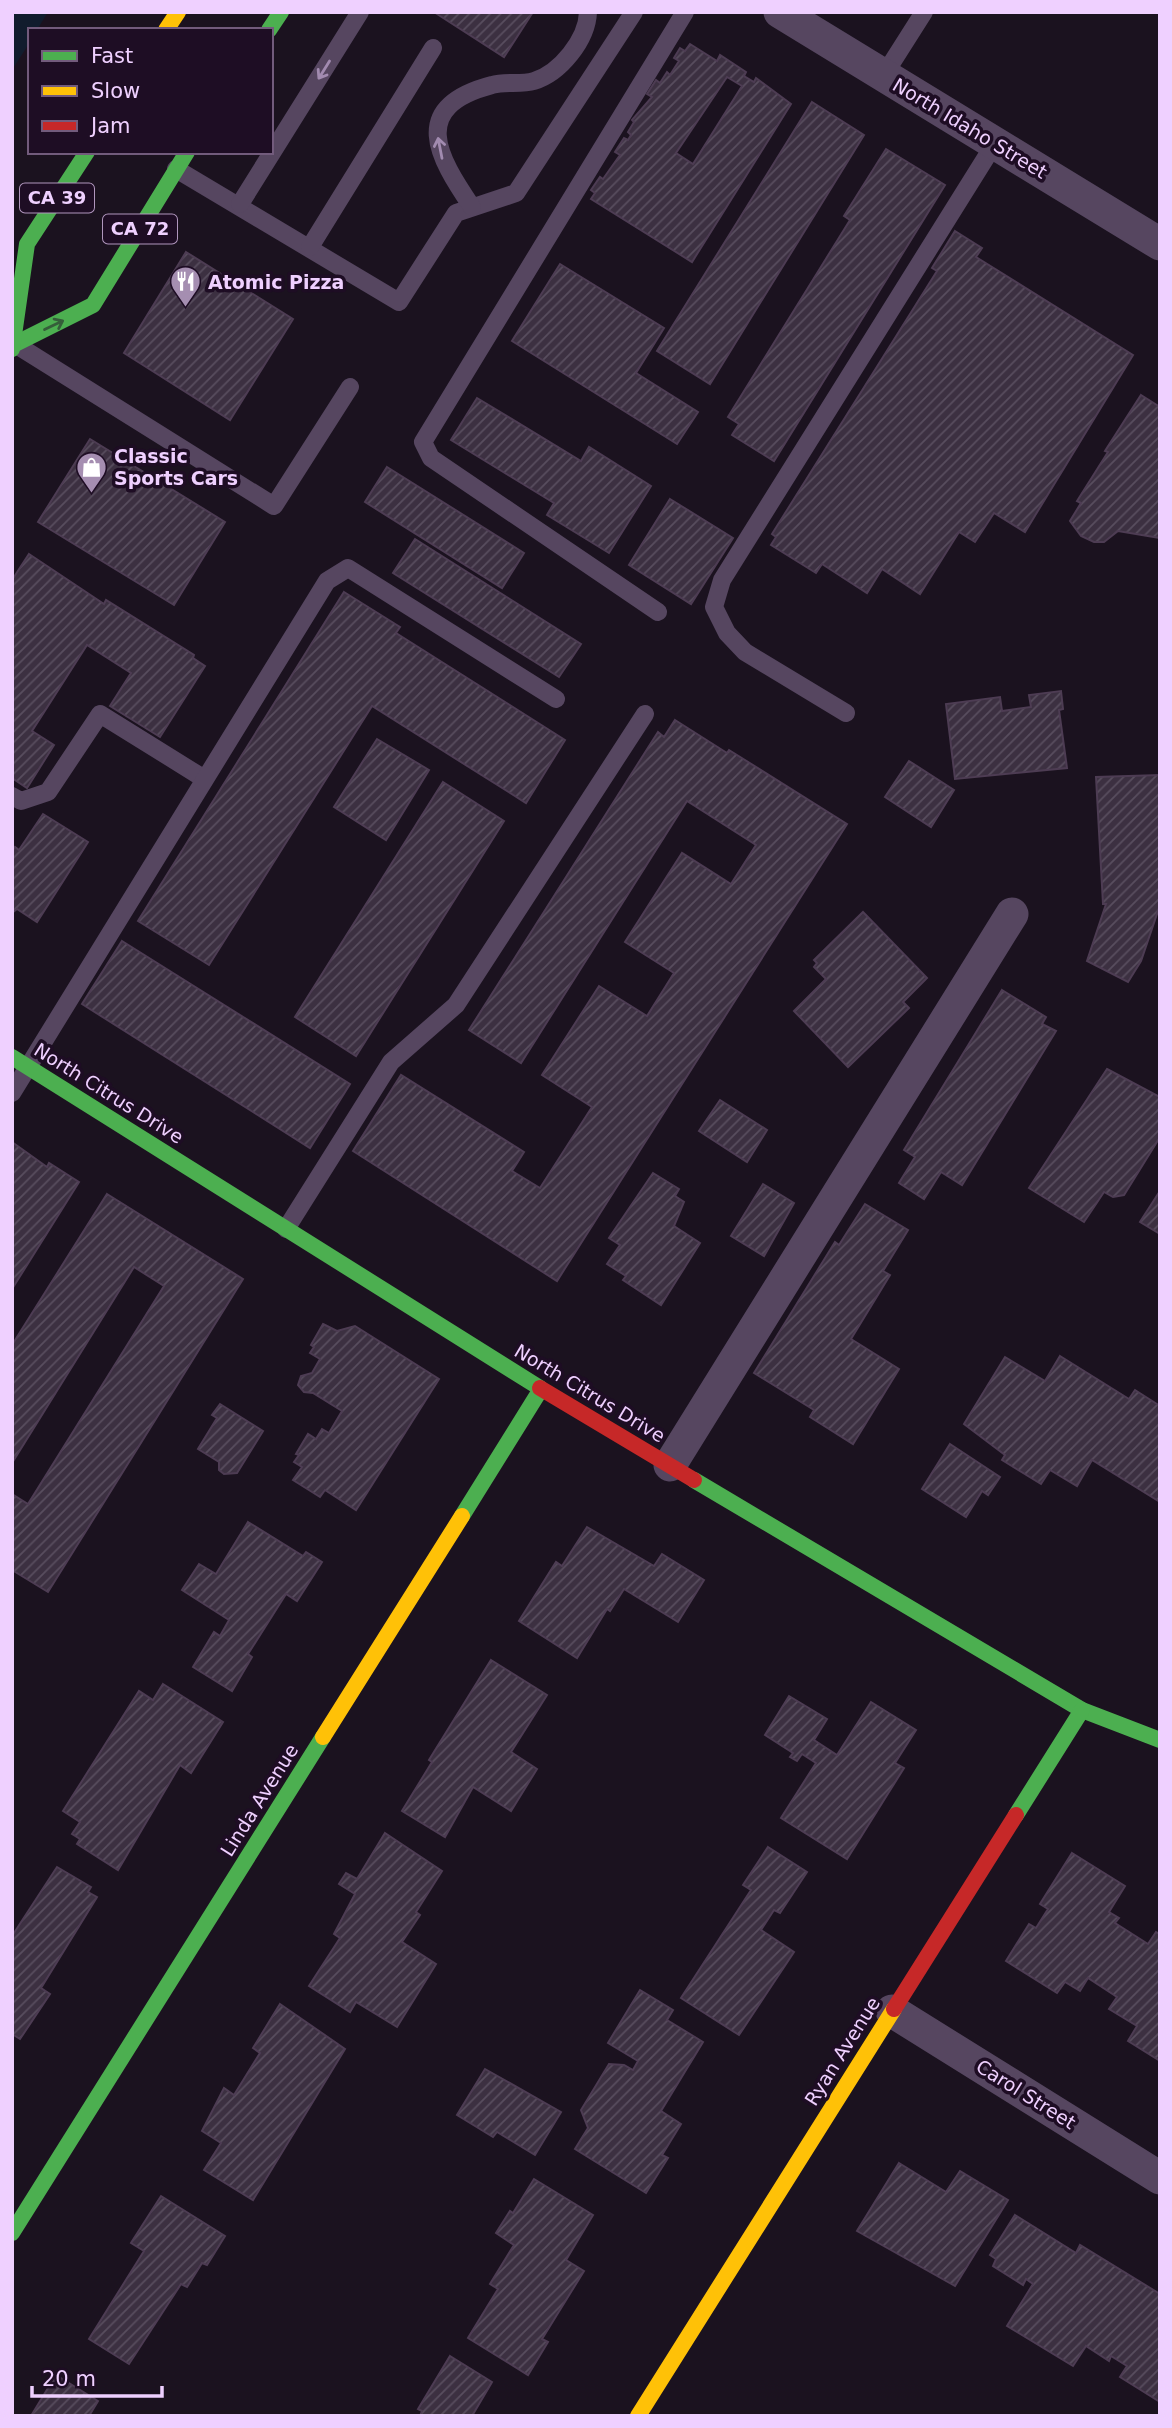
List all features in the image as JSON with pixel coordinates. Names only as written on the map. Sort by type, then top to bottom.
[{"type":"street","points":[[167,28],[178,12]]},
{"type":"street","points":[[271,28],[281,12]]},
{"type":"street","name":"North Idaho Street","points":[[780,12],[1160,244]]},
{"type":"street","name":"CA 39","points":[[14,347],[27,244],[86,154]]},
{"type":"street","name":"CA 72","points":[[14,347],[93,306],[186,154]]},
{"type":"street","points":[[670,1465],[1012,914]]},
{"type":"street","name":"North Citrus Drive","points":[[12,1057],[541,1389],[1082,1710],[1160,1740]]},
{"type":"street","name":"Linda Avenue","points":[[12,2233],[541,1389]]},
{"type":"street","name":"Ryan Avenue","points":[[638,2416],[1082,1710]]},
{"type":"street","name":"Carol Street","points":[[892,2011],[1160,2178]]},
{"type":"lane","points":[[273,151],[360,12]]},
{"type":"lane","points":[[472,207],[444,166],[438,146],[438,129],[447,108],[462,94],[494,84],[534,81],[558,69],[573,50],[588,12]]},
{"type":"lane","points":[[176,169],[240,204],[399,302],[456,213],[516,193],[634,12]]},
{"type":"lane","points":[[657,612],[431,458],[423,442],[685,12]]},
{"type":"lane","points":[[884,75],[924,12]]},
{"type":"lane","points":[[310,247],[433,48]]},
{"type":"lane","points":[[846,713],[746,652],[726,633],[714,607],[722,580],[995,143]]},
{"type":"lane","points":[[240,204],[271,154]]},
{"type":"lane","points":[[14,347],[274,506],[350,387]]},
{"type":"lane","points":[[12,1093],[203,778],[327,581],[348,568],[556,699]]},
{"type":"lane","points":[[12,796],[21,801],[48,792],[100,714],[203,778]]},
{"type":"lane","points":[[286,1229],[391,1062],[456,1005],[645,714]]},
{"type":"shaded area","points":[[12,12],[48,12],[38,28],[28,28],[28,45],[12,70]]},
{"type":"building","points":[[434,12],[533,12],[504,57]]},
{"type":"building","points":[[690,44],[717,61],[720,55],[746,72],[744,76],[754,82],[756,78],[791,104],[692,262],[591,199],[595,193],[591,190],[600,177],[603,179],[620,155],[615,152],[624,138],[628,140],[631,135],[628,132],[634,122],[632,120],[652,97],[647,94],[656,80],[660,83],[667,72],[670,75],[679,61],[674,58],[680,48],[685,51]],"holes":[[[727,77],[742,86],[693,164],[676,153]]]},
{"type":"building","points":[[812,102],[864,135],[710,384],[657,351]]},
{"type":"building","points":[[886,149],[945,185],[774,461],[732,435],[739,424],[728,417],[850,220],[844,216]]},
{"type":"building","points":[[955,231],[982,248],[976,257],[1133,355],[1025,532],[994,513],[975,542],[959,532],[920,594],[882,569],[867,593],[822,564],[816,573],[771,545],[776,537],[772,534],[937,271],[932,268]]},
{"type":"building","points":[[186,252],[293,319],[230,420],[124,353]]},
{"type":"building","points":[[560,264],[664,328],[636,373],[698,412],[677,444],[512,341]]},
{"type":"building","points":[[1141,395],[1160,407],[1160,538],[1118,531],[1104,542],[1094,542],[1081,536],[1070,521],[1081,503],[1077,501],[1108,452],[1105,451]]},
{"type":"building","points":[[477,398],[581,461],[589,447],[651,486],[609,553],[547,515],[554,503],[451,440]]},
{"type":"building","points":[[90,439],[225,522],[174,605],[38,522]]},
{"type":"building","points":[[387,467],[524,553],[502,588],[365,502]]},
{"type":"building","points":[[670,499],[733,538],[691,604],[629,565]]},
{"type":"building","points":[[415,539],[581,644],[559,677],[393,573]]},
{"type":"building","points":[[29,554],[104,604],[106,600],[194,655],[193,658],[205,666],[160,737],[110,706],[131,673],[87,645],[32,731],[54,745],[27,788],[12,778],[12,580]]},
{"type":"building","points":[[344,592],[400,627],[396,633],[565,740],[526,803],[372,706],[209,965],[138,921]]},
{"type":"building","points":[[1061,691],[1063,709],[1059,710],[1067,768],[955,779],[946,704],[1000,697],[1002,711],[1031,707],[1029,695]]},
{"type":"building","points":[[675,720],[727,753],[729,750],[847,824],[557,1281],[353,1151],[401,1075],[524,1152],[512,1171],[540,1188],[592,1107],[542,1075],[599,986],[647,1016],[674,973],[625,942],[682,853],[731,884],[756,845],[687,801],[521,1063],[469,1030],[658,732],[664,737]]},
{"type":"building","points":[[377,739],[429,770],[386,840],[334,807]]},
{"type":"building","points":[[909,761],[954,790],[931,827],[885,797]]},
{"type":"building","points":[[1160,775],[1160,905],[1141,961],[1128,982],[1087,961],[1106,904],[1103,904],[1096,777]]},
{"type":"building","points":[[443,782],[504,821],[356,1056],[295,1017]]},
{"type":"building","points":[[43,814],[88,842],[37,922],[17,909],[12,913],[12,851],[15,847],[19,850]]},
{"type":"building","points":[[863,912],[927,978],[903,1002],[909,1008],[848,1067],[794,1011],[826,979],[814,967],[817,963],[814,960]]},
{"type":"building","points":[[122,941],[350,1084],[310,1148],[82,1004]]},
{"type":"building","points":[[1002,990],[1046,1017],[1042,1024],[1056,1031],[962,1185],[941,1172],[924,1199],[899,1183],[915,1157],[904,1150]]},
{"type":"building","points":[[1107,1069],[1160,1097],[1160,1137],[1124,1195],[1113,1197],[1104,1192],[1084,1222],[1029,1188]]},
{"type":"building","points":[[720,1100],[767,1130],[747,1162],[699,1131]]},
{"type":"building","points":[[12,1142],[47,1167],[49,1163],[79,1182],[12,1289]]},
{"type":"building","points":[[653,1173],[679,1189],[675,1196],[684,1202],[674,1226],[700,1243],[661,1305],[623,1280],[626,1276],[607,1264],[620,1245],[609,1238]]},
{"type":"building","points":[[763,1184],[794,1203],[764,1256],[731,1236]]},
{"type":"building","points":[[1160,1191],[1160,1234],[1140,1222]]},
{"type":"building","points":[[107,1194],[243,1279],[48,1592],[12,1570],[12,1494],[28,1504],[164,1286],[134,1267],[12,1463],[12,1345]]},
{"type":"building","points":[[865,1204],[908,1230],[883,1271],[890,1275],[851,1339],[899,1369],[853,1444],[810,1417],[814,1410],[754,1373],[835,1242],[839,1245]]},
{"type":"building","points":[[323,1324],[337,1331],[355,1326],[439,1379],[356,1510],[325,1490],[320,1497],[293,1480],[302,1467],[294,1462],[299,1455],[296,1454],[308,1434],[316,1439],[322,1429],[329,1433],[342,1411],[313,1393],[304,1392],[298,1385],[301,1376],[312,1373],[320,1359],[310,1353],[314,1347],[311,1345]]},
{"type":"building","points":[[1060,1356],[1129,1399],[1135,1390],[1160,1406],[1160,1502],[1092,1460],[1077,1486],[1050,1470],[1041,1484],[1002,1460],[1005,1455],[964,1424],[1005,1357],[1045,1381]]},
{"type":"building","points":[[220,1404],[263,1431],[237,1473],[224,1474],[219,1470],[219,1462],[198,1449],[217,1418],[212,1415]]},
{"type":"building","points":[[950,1444],[1000,1477],[988,1495],[982,1491],[966,1517],[922,1489]]},
{"type":"building","points":[[248,1522],[303,1556],[306,1552],[322,1562],[297,1601],[286,1594],[248,1654],[252,1657],[232,1691],[193,1667],[214,1632],[220,1636],[229,1620],[182,1590],[199,1564],[216,1574]]},
{"type":"building","points":[[587,1527],[654,1566],[662,1554],[704,1580],[678,1622],[624,1589],[610,1611],[607,1609],[577,1658],[519,1621],[556,1562],[562,1566]]},
{"type":"building","points":[[491,1660],[547,1695],[511,1752],[537,1769],[511,1811],[473,1787],[445,1837],[402,1811],[432,1762],[429,1760]]},
{"type":"building","points":[[163,1684],[223,1722],[191,1773],[180,1765],[118,1870],[77,1844],[80,1839],[72,1834],[80,1822],[63,1811],[139,1691],[153,1700]]},
{"type":"building","points":[[789,1696],[827,1719],[814,1740],[837,1755],[871,1702],[916,1730],[895,1763],[904,1768],[847,1859],[781,1818],[816,1763],[802,1754],[797,1761],[790,1757],[793,1753],[765,1735]]},
{"type":"building","points":[[385,1833],[442,1871],[416,1912],[420,1915],[402,1942],[436,1964],[397,2027],[356,2002],[350,2012],[309,1986],[340,1938],[334,1934],[355,1894],[339,1884],[346,1873],[357,1879]]},
{"type":"building","points":[[768,1847],[807,1872],[780,1913],[774,1910],[761,1930],[794,1952],[739,2035],[681,1998],[751,1890],[743,1885]]},
{"type":"building","points":[[1072,1853],[1125,1886],[1109,1912],[1119,1918],[1115,1923],[1148,1944],[1156,1932],[1160,1934],[1160,2061],[1128,2041],[1137,2026],[1109,2009],[1117,1997],[1088,1978],[1080,1991],[1065,1982],[1057,1993],[1006,1961],[1029,1924],[1036,1928],[1048,1909],[1040,1904]]},
{"type":"building","points":[[57,1867],[91,1887],[88,1892],[97,1897],[41,1988],[50,1994],[20,2039],[12,2034],[12,1936]]},
{"type":"building","points":[[640,1990],[673,2010],[667,2020],[703,2042],[661,2111],[681,2124],[662,2155],[668,2158],[646,2193],[575,2149],[588,2128],[581,2110],[609,2064],[624,2065],[633,2070],[638,2061],[608,2043]]},
{"type":"building","points":[[280,2004],[345,2049],[253,2200],[204,2170],[221,2143],[202,2131],[224,2088],[234,2095],[260,2053],[253,2048]]},
{"type":"building","points":[[485,2069],[561,2112],[535,2155],[497,2132],[493,2137],[457,2115]]},
{"type":"building","points":[[899,2163],[946,2192],[960,2171],[1008,2200],[955,2286],[857,2231]]},
{"type":"building","points":[[534,2179],[593,2215],[566,2260],[584,2271],[542,2339],[548,2342],[528,2375],[468,2338],[498,2289],[490,2284],[514,2245],[496,2233],[510,2211],[513,2213]]},
{"type":"building","points":[[161,2196],[225,2236],[207,2265],[202,2263],[187,2287],[181,2284],[129,2364],[89,2339],[144,2251],[131,2243]]},
{"type":"building","points":[[1015,2215],[1076,2253],[1080,2245],[1160,2294],[1160,2402],[1120,2377],[1127,2366],[1111,2356],[1109,2361],[1086,2346],[1073,2366],[1007,2326],[1033,2284],[1026,2279],[1023,2285],[993,2266],[996,2259],[990,2255]]},
{"type":"building","points":[[450,2356],[492,2382],[472,2416],[420,2416],[422,2411],[418,2409]]},
{"type":"building","points":[[56,2375],[98,2401],[89,2416],[31,2416]]},
{"type":"traffic: fast","points":[[270,28],[281,12]]},
{"type":"traffic: fast","points":[[12,349],[27,244],[86,154]]},
{"type":"traffic: fast","points":[[15,344],[93,305],[186,154]]},
{"type":"traffic: fast","points":[[12,1057],[540,1388]]},
{"type":"traffic: fast","points":[[462,1516],[541,1389]]},
{"type":"traffic: fast","points":[[694,1480],[1082,1710],[1160,1740]]},
{"type":"traffic: fast","points":[[1016,1815],[1082,1710]]},
{"type":"traffic: fast","points":[[12,2233],[323,1737]]},
{"type":"traffic: slow","points":[[167,28],[178,12]]},
{"type":"traffic: slow","points":[[323,1737],[462,1516]]},
{"type":"traffic: slow","points":[[638,2416],[894,2009]]},
{"type":"traffic: jam","points":[[540,1388],[694,1480]]},
{"type":"traffic: jam","points":[[894,2009],[1016,1815]]},
{"type":"place","name":"Atomic Pizza","points":[[185,309]]},
{"type":"place","name":"Classic Sports Cars","points":[[91,494]]}]
